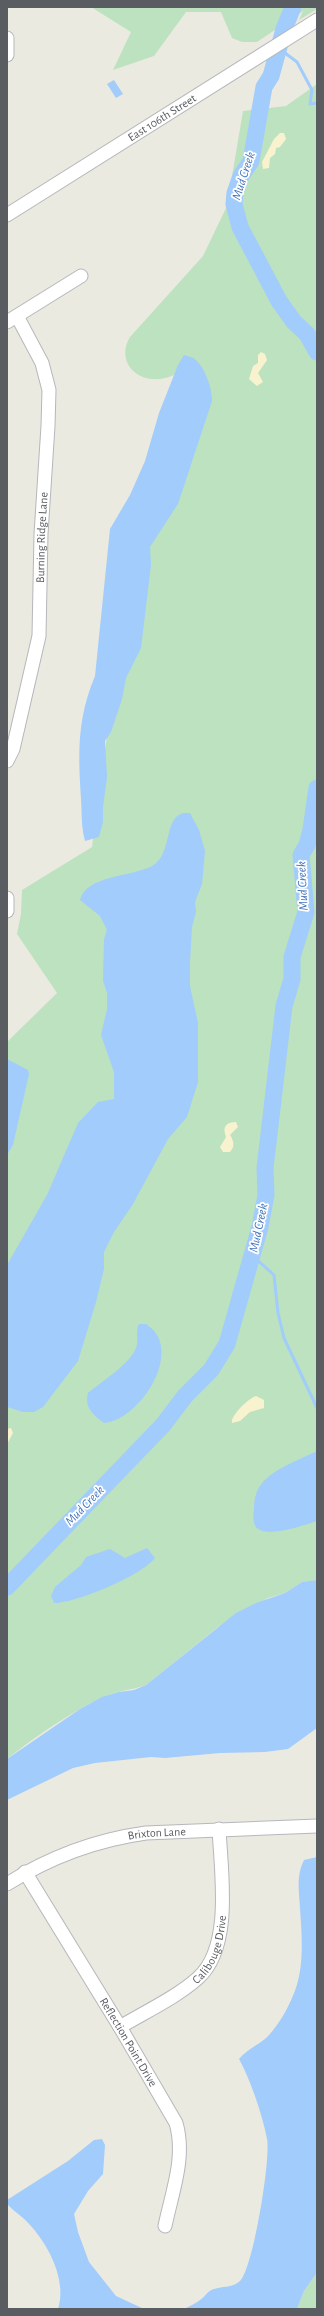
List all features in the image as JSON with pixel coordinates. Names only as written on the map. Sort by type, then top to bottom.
[{"type":"street","name":"East 106th Street","points":[[7,215],[312,23]]},
{"type":"street","points":[[7,38],[7,55]]},
{"type":"street","points":[[12,320],[82,276]]},
{"type":"street","name":"Burning Ridge Lane","points":[[7,761],[14,742],[39,636],[41,534],[49,390],[42,363],[12,320]]},
{"type":"street","points":[[7,898],[7,911]]},
{"type":"street","name":"Brixton Lane","points":[[7,1884],[25,1872],[66,1853],[119,1836],[219,1829],[317,1826]]},
{"type":"street","name":"Calibouge Drive","points":[[120,2027],[188,1986],[199,1977],[212,1960],[218,1946],[222,1927],[219,1829]]},
{"type":"street","name":"Reflection Point Drive","points":[[25,1872],[169,2108],[178,2133],[178,2166],[165,2226]]},
{"type":"green space","points":[[91,7],[317,7],[317,9],[299,20],[303,11],[257,42],[242,42],[232,38],[221,12],[186,12],[154,56],[113,70],[131,32]]},
{"type":"green space","points":[[317,84],[317,1580],[302,1582],[285,1593],[268,1598],[218,1627],[146,1685],[106,1696],[92,1703],[45,1731],[7,1759],[7,1042],[57,993],[17,934],[21,914],[22,890],[92,847],[136,520],[185,370],[165,378],[146,378],[138,375],[127,363],[125,355],[126,346],[130,337],[203,256],[227,206],[243,111],[286,106]]},
{"type":"green space","points":[[317,2264],[317,2309],[297,2309],[304,2291],[316,2274]]},
{"type":"sand","points":[[280,133],[284,133],[286,139],[280,147],[276,148],[275,154],[270,158],[269,168],[263,169],[262,162],[274,139]]},
{"type":"sand","points":[[261,352],[265,354],[267,360],[258,373],[263,382],[257,386],[249,379],[253,366],[258,363],[258,355]]},
{"type":"sand","points":[[236,1122],[238,1127],[230,1135],[233,1142],[233,1148],[230,1152],[223,1152],[220,1147],[226,1137],[224,1130],[227,1124]]},
{"type":"sand","points":[[256,1396],[264,1400],[264,1408],[250,1412],[240,1421],[232,1423],[234,1416],[241,1408],[249,1400]]},
{"type":"sand","points":[[11,1428],[13,1433],[7,1444],[7,1429]]},
{"type":"water","points":[[114,80],[123,94],[116,98],[107,84]]},
{"type":"water","points":[[184,355],[192,357],[200,364],[210,385],[212,401],[178,504],[150,547],[151,565],[141,648],[126,678],[122,699],[111,732],[105,741],[107,777],[103,807],[103,822],[99,837],[85,841],[82,825],[79,751],[80,736],[85,707],[95,676],[110,529],[130,495],[145,461],[159,413],[178,365]]},
{"type":"water","points":[[183,813],[190,813],[199,830],[205,851],[202,884],[195,902],[196,912],[192,927],[190,963],[190,986],[198,1023],[198,1082],[187,1117],[168,1139],[133,1204],[114,1232],[104,1252],[104,1269],[96,1302],[78,1361],[43,1407],[34,1412],[23,1412],[7,1407],[7,1265],[47,1195],[78,1123],[98,1102],[114,1099],[114,1072],[101,1035],[107,1009],[107,993],[103,981],[104,939],[107,930],[100,916],[80,900],[84,892],[100,881],[143,870],[159,861],[166,846],[173,822]]},
{"type":"water","points":[[7,1059],[28,1070],[29,1074],[13,1145],[7,1155]]},
{"type":"water","points":[[139,1324],[146,1324],[157,1335],[161,1350],[160,1366],[154,1382],[144,1397],[131,1410],[118,1419],[104,1423],[96,1417],[88,1407],[88,1393],[122,1366],[133,1354],[137,1345],[137,1330]]},
{"type":"water","points":[[317,1451],[317,1521],[295,1528],[268,1532],[256,1527],[253,1513],[255,1500],[258,1489],[263,1482],[283,1467]]},
{"type":"water","points":[[147,1548],[155,1558],[136,1573],[92,1594],[64,1602],[54,1603],[51,1596],[55,1587],[81,1565],[86,1557],[110,1549],[125,1558]]},
{"type":"water","points":[[317,1580],[317,1728],[288,1749],[265,1752],[220,1753],[165,1758],[151,1757],[95,1763],[73,1768],[7,1800],[7,1759],[80,1709],[102,1697],[119,1692],[134,1690],[146,1685],[236,1613],[256,1603],[285,1593],[302,1582]]},
{"type":"water","points":[[317,1857],[316,2274],[304,2291],[297,2309],[184,2309],[202,2299],[212,2290],[231,2286],[240,2281],[245,2272],[250,2256],[260,2213],[268,2150],[267,2139],[256,2098],[239,2059],[265,2039],[273,2030],[287,2009],[296,1988],[302,1954],[299,1878],[301,1866],[304,1860]]},
{"type":"water","points":[[102,2139],[105,2145],[103,2174],[88,2191],[74,2214],[78,2232],[89,2262],[116,2296],[144,2309],[58,2309],[60,2287],[58,2275],[50,2253],[28,2222],[7,2204],[7,2200],[68,2161],[94,2140]]},
{"type":"waterway","name":"Mud Creek","points":[[293,7],[284,29],[271,76],[264,87],[251,161],[241,176],[235,193],[234,204],[240,227],[279,301],[294,322],[307,334],[317,352]]},
{"type":"waterway","points":[[279,51],[285,53],[297,62],[312,90],[310,104],[317,103]]},
{"type":"waterway","name":"Mud Creek","points":[[7,1587],[163,1425],[185,1396],[211,1370],[227,1344],[260,1227],[266,1195],[265,1168],[284,1006],[292,979],[292,957],[306,912],[301,855],[307,845],[311,830],[317,788]]},
{"type":"waterway","points":[[253,1256],[274,1275],[278,1313],[284,1338],[317,1408]]}]
